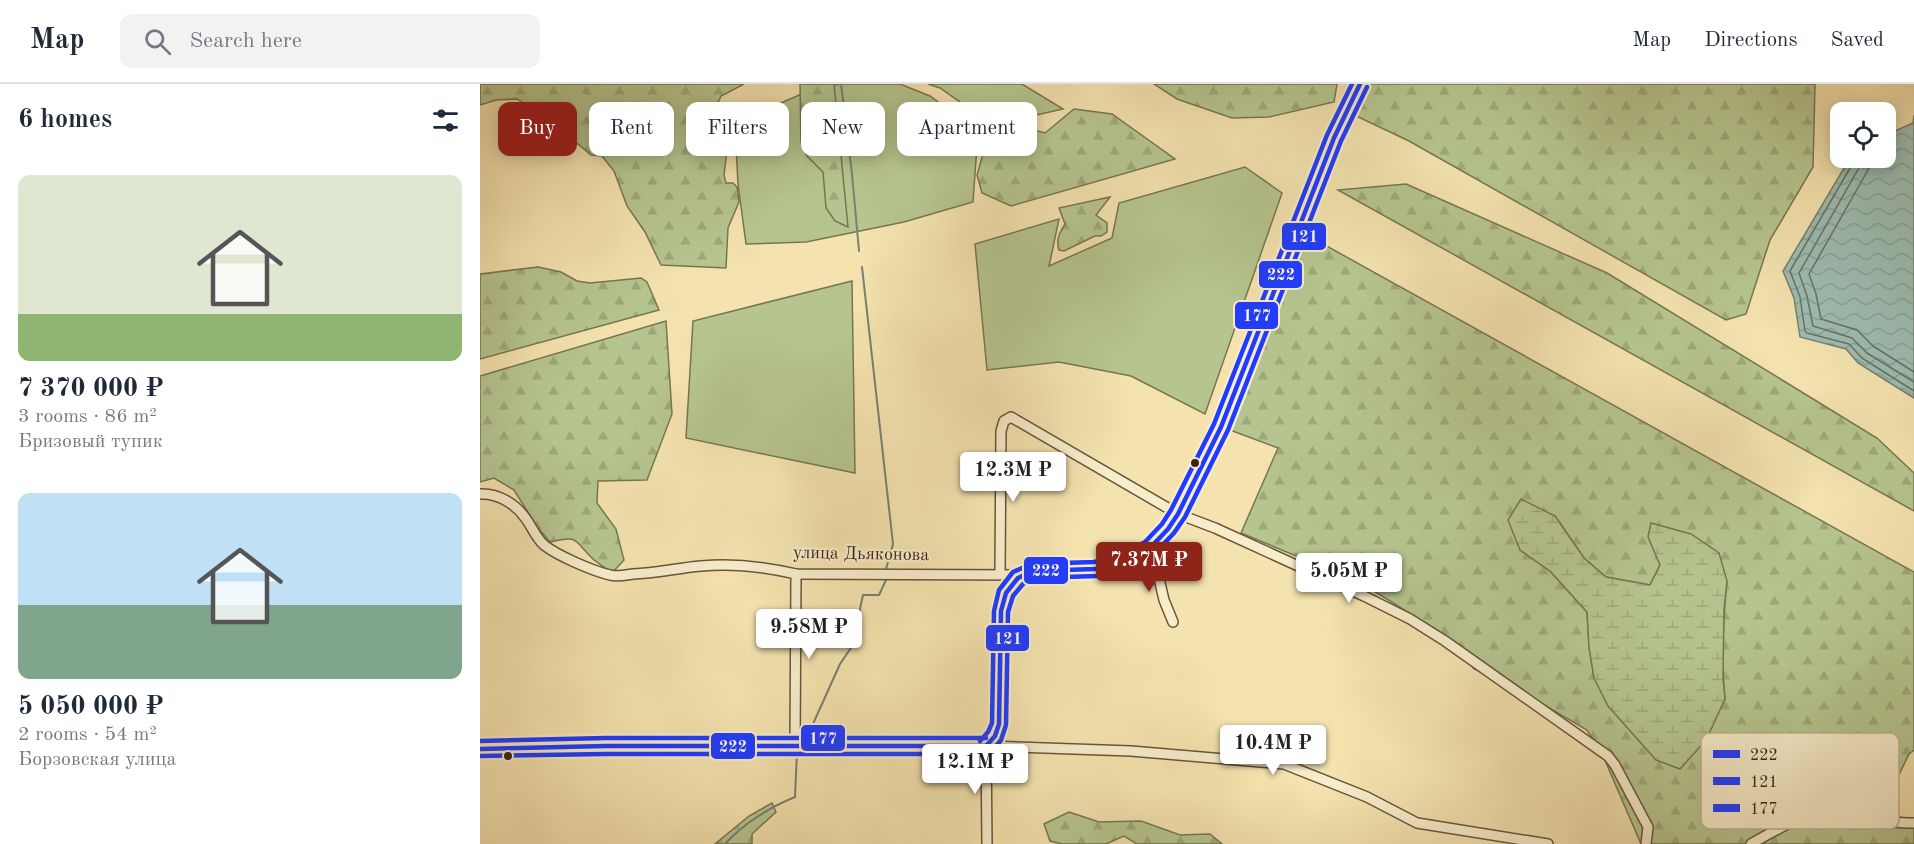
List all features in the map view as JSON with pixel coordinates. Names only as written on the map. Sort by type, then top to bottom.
[{"type":"main road","name":"улица Дьяконова","points":[[1023,575],[1036,570],[1106,567],[1128,561],[1143,553],[1163,536],[1178,514],[1221,427],[1334,138],[1360,84]]},
{"type":"main road","points":[[480,749],[606,746],[986,746],[994,739],[999,724],[1002,606],[1009,589],[1023,575]]},
{"type":"street","points":[[1000,574],[1001,431],[1006,419],[1011,417],[1178,514],[1215,528],[1364,596],[1410,619],[1445,641],[1608,756],[1648,827],[1646,844]]},
{"type":"street","name":"улица Дьяконова","points":[[480,494],[499,497],[514,505],[525,516],[539,540],[546,546],[568,559],[612,575],[662,572],[702,566],[766,567],[796,574],[1023,575]]},
{"type":"street","points":[[1143,553],[1157,570],[1164,600],[1173,622]]},
{"type":"street","points":[[795,746],[796,574]]},
{"type":"street","points":[[987,844],[986,746],[1131,750],[1284,764],[1367,797],[1417,823],[1548,844]]},
{"type":"street","points":[[1899,824],[1914,823]]},
{"type":"street","points":[[1750,844],[1780,829]]},
{"type":"green space","points":[[480,84],[744,84],[721,96],[718,102],[686,102],[686,156],[726,156],[724,175],[726,183],[733,183],[737,187],[739,202],[728,228],[726,268],[661,265],[645,232],[627,206],[614,171],[602,156],[674,156],[674,102],[589,102],[589,153],[577,143],[577,102],[521,102],[517,99],[496,100],[480,105]]},
{"type":"green space","points":[[800,84],[834,84],[836,102],[801,102],[801,142]]},
{"type":"green space","points":[[840,84],[900,84],[930,96],[938,102],[897,102],[897,156],[976,156],[973,202],[904,222],[806,242],[746,244],[737,156],[789,156],[789,102],[783,102],[813,89]]},
{"type":"green space","points":[[928,84],[1022,84],[1063,109],[1037,115],[1037,102],[960,102],[940,88]]},
{"type":"green space","points":[[1154,84],[1337,84],[1334,102],[1269,117],[1232,118],[1177,99]]},
{"type":"green space","points":[[1371,84],[1815,84],[1813,167],[1770,240],[1746,314],[1726,320],[1409,141],[1354,115]]},
{"type":"green space","points":[[1074,109],[1112,114],[1175,159],[1011,206],[982,193],[977,175],[982,156],[1037,156],[1037,131],[1045,133]]},
{"type":"green space","points":[[807,156],[841,156],[848,227],[835,221],[826,208],[823,172]]},
{"type":"green space","points":[[1245,167],[1282,193],[1205,414],[1131,376],[1059,362],[987,370],[975,244],[1059,219],[1049,266],[1112,238],[1119,203]]},
{"type":"green space","points":[[1406,184],[1607,273],[1877,438],[1914,473],[1914,511],[1338,190]]},
{"type":"green space","points":[[1110,197],[1096,215],[1107,223],[1107,232],[1064,251],[1059,250],[1059,237],[1065,224],[1059,208]]},
{"type":"green space","points":[[1305,234],[1914,572],[1914,750],[1909,754],[1899,775],[1899,733],[1701,733],[1701,829],[1899,829],[1914,827],[1914,844],[1641,844],[1604,758],[1587,730],[1517,689],[1474,669],[1445,635],[1361,583],[1241,533],[1278,448],[1230,430]],"holes":[[[1555,516],[1584,558],[1606,577],[1650,585],[1660,565],[1649,537],[1727,581],[1723,640],[1725,699],[1594,678],[1587,612],[1550,571],[1520,550]]]},
{"type":"green space","points":[[538,267],[561,272],[577,281],[590,283],[641,278],[647,282],[659,310],[480,359],[480,274]]},
{"type":"green space","points":[[852,281],[855,473],[686,438],[693,321]]},
{"type":"green space","points":[[666,321],[672,414],[647,480],[598,481],[597,503],[616,529],[624,560],[612,573],[571,539],[550,542],[538,528],[514,490],[494,478],[480,482],[480,376]]},
{"type":"green space","points":[[1521,499],[1555,516],[1584,558],[1606,577],[1650,585],[1660,565],[1648,537],[1651,523],[1691,534],[1719,553],[1727,581],[1724,609],[1725,699],[1709,733],[1701,733],[1701,746],[1680,769],[1656,760],[1608,706],[1594,678],[1587,612],[1550,571],[1520,550],[1508,520]]},
{"type":"green space","points":[[772,803],[776,812],[752,834],[752,844],[715,844],[749,816]]},
{"type":"green space","points":[[1069,812],[1099,822],[1141,821],[1180,835],[1210,834],[1222,844],[1137,844],[1124,836],[1106,844],[1062,844],[1050,841],[1044,824]]},
{"type":"water","points":[[1914,115],[1914,398],[1858,363],[1846,349],[1800,337],[1794,298],[1783,271],[1844,168],[1896,168],[1896,131],[1913,123]]},
{"type":"waterway","points":[[841,84],[859,251]]},
{"type":"waterway","points":[[862,267],[893,544],[886,569]]},
{"type":"waterway","points":[[808,735],[840,664],[859,636],[863,595],[879,595],[886,580]]},
{"type":"waterway","points":[[725,844],[757,817],[795,797],[797,752]]},
{"type":"transit line","name":"177","points":[[980,741],[992,723],[994,611],[999,590],[1013,572],[1031,564],[1094,562],[1120,556],[1145,542],[1162,524],[1214,424],[1327,135],[1352,84]]},
{"type":"transit line","name":"222","points":[[986,746],[995,736],[999,724],[1001,611],[1006,593],[1018,578],[1033,571],[1095,569],[1123,563],[1150,548],[1168,529],[1178,514],[1221,427],[1334,138],[1360,84]]},
{"type":"transit line","name":"121","points":[[992,751],[1001,740],[1006,725],[1008,612],[1013,596],[1023,584],[1035,578],[1096,576],[1125,570],[1154,554],[1174,533],[1185,517],[1228,430],[1341,141],[1367,87]]},
{"type":"transit line","name":"177","points":[[480,741],[606,738],[986,738]]},
{"type":"transit line","name":"222","points":[[480,749],[606,746],[986,746]]},
{"type":"transit line","name":"121","points":[[480,756],[986,754]]}]
